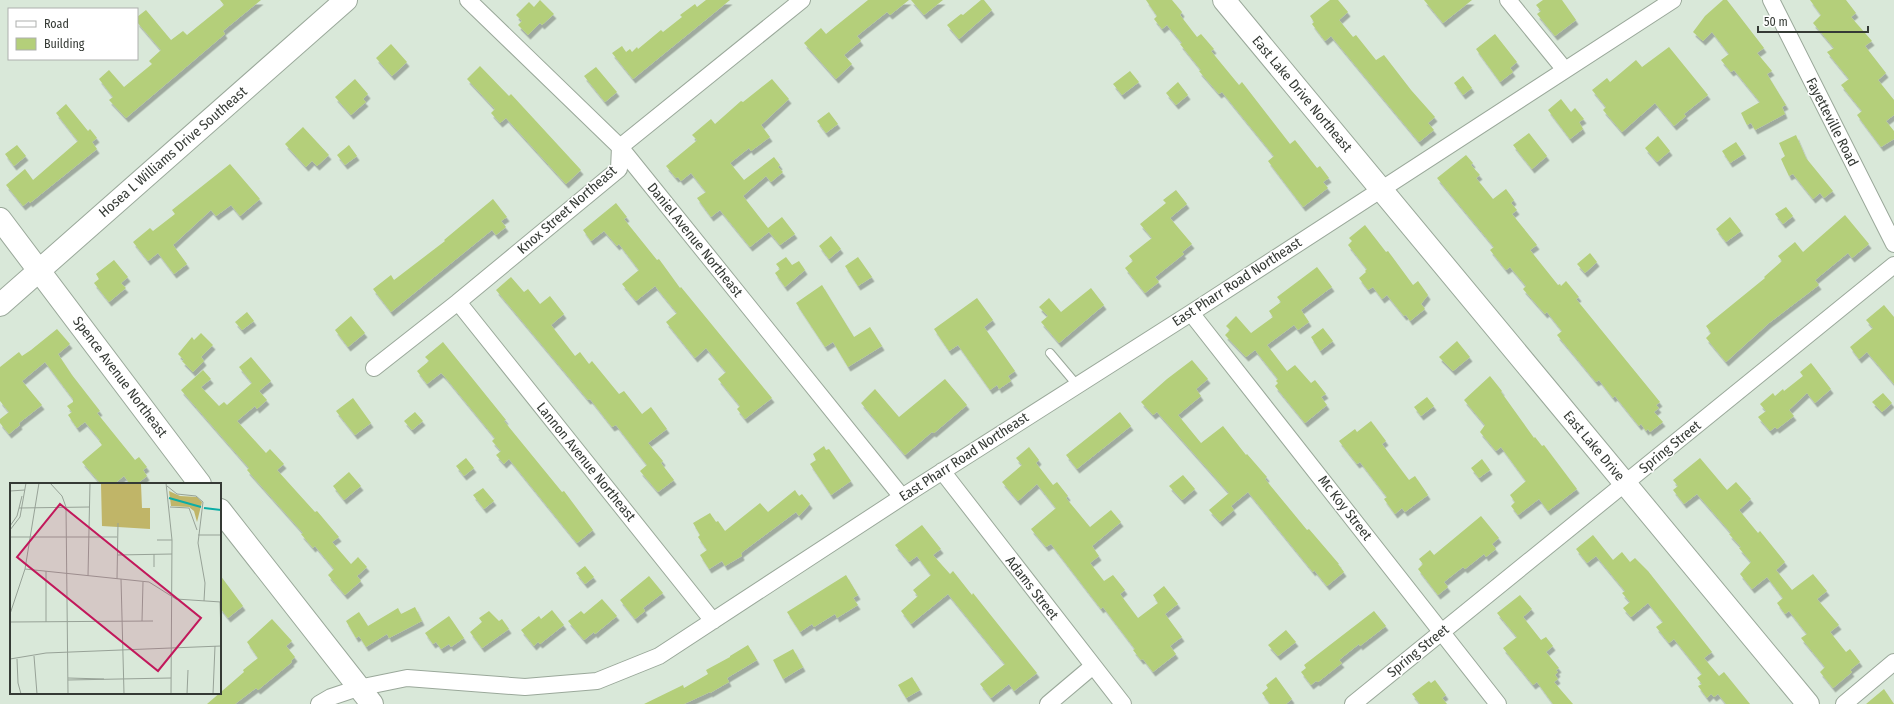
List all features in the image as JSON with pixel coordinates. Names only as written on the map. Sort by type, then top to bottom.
[{"type":"street","name":"Hosea L Williams Drive Southeast","points":[[0,305],[346,0]]},
{"type":"street","name":"Daniel Avenue Northeast","points":[[468,0],[620,147],[902,497]]},
{"type":"street","name":"Knox Street Northeast","points":[[374,368],[458,302],[619,169],[620,147],[802,0]]},
{"type":"street","name":"East Lake Drive Northeast","points":[[1224,0],[1380,188]]},
{"type":"street","points":[[1508,0],[1565,70]]},
{"type":"street","name":"East Pharr Road Northeast","points":[[318,704],[331,697],[358,688],[407,678],[525,687],[597,681],[659,656],[942,471],[1191,313],[1380,188],[1673,0]]},
{"type":"street","name":"Fayetteville Road","points":[[1771,0],[1894,244]]},
{"type":"street","name":"East Lake Drive","points":[[1380,188],[1808,704]]},
{"type":"street","name":"Spence Avenue Northeast","points":[[0,219],[40,270],[199,483]]},
{"type":"street","name":"Spring Street","points":[[1353,704],[1894,265]]},
{"type":"street","name":"Lannon Avenue Northeast","points":[[458,302],[713,621]]},
{"type":"street","name":"Mc Koy Street","points":[[1191,313],[1498,704]]},
{"type":"street","name":"Adams Street","points":[[942,471],[1123,704]]},
{"type":"street","points":[[221,511],[372,704]]},
{"type":"street","points":[[1844,704],[1894,662]]},
{"type":"street","points":[[1048,704],[1093,666]]},
{"type":"lane","points":[[1050,353],[1077,385]]},
{"type":"building","points":[[220,0],[261,0],[223,31],[225,34],[126,118],[109,100],[113,97],[99,79],[109,70],[124,87],[152,64],[149,61],[161,50],[138,23],[138,16],[146,10],[171,40],[183,31],[187,35],[224,5]]},
{"type":"building","points":[[540,0],[554,14],[542,25],[540,23],[528,35],[518,25],[522,21],[516,15],[529,2],[534,7]]},
{"type":"building","points":[[706,0],[730,0],[633,79],[612,53],[622,46],[626,52],[630,49],[632,52],[637,47],[638,49],[661,30],[663,32],[682,17],[680,15],[695,4],[697,7]]},
{"type":"building","points":[[868,0],[909,0],[890,15],[887,12],[857,36],[861,41],[844,55],[852,64],[836,79],[804,43],[821,28],[826,34]]},
{"type":"building","points":[[911,0],[943,0],[924,15]]},
{"type":"building","points":[[981,0],[984,0],[992,10],[959,39],[947,25],[961,14],[963,15]]},
{"type":"building","points":[[1146,0],[1172,0],[1182,12],[1180,15],[1197,37],[1201,34],[1214,49],[1211,51],[1239,85],[1242,82],[1290,144],[1295,140],[1317,168],[1320,166],[1329,178],[1323,182],[1328,188],[1303,207],[1268,161],[1274,156],[1222,92],[1219,94],[1199,71],[1201,70],[1167,25],[1162,29],[1154,19],[1157,16]]},
{"type":"building","points":[[1330,0],[1338,0],[1348,12],[1339,20],[1353,37],[1356,35],[1376,60],[1384,55],[1411,90],[1435,117],[1428,123],[1434,130],[1419,142],[1331,36],[1325,41],[1312,24],[1314,22],[1310,16]]},
{"type":"building","points":[[1424,0],[1472,0],[1443,23]]},
{"type":"building","points":[[1543,0],[1562,0],[1576,20],[1555,36],[1537,14],[1541,11],[1536,5]]},
{"type":"building","points":[[1723,0],[1727,0],[1764,48],[1757,53],[1772,71],[1767,74],[1786,105],[1782,107],[1785,114],[1755,130],[1751,123],[1747,125],[1741,113],[1760,102],[1734,70],[1731,72],[1721,60],[1729,54],[1712,32],[1703,41],[1693,32],[1705,16]]},
{"type":"building","points":[[1810,0],[1846,0],[1856,13],[1851,17],[1872,41],[1865,46],[1886,73],[1878,80],[1894,100],[1894,115],[1886,121],[1894,131],[1894,139],[1881,147],[1857,115],[1862,111],[1841,85],[1849,79],[1827,52],[1834,48],[1813,23],[1821,15]]},
{"type":"building","points":[[1495,34],[1517,62],[1510,68],[1513,72],[1500,82],[1476,49]]},
{"type":"building","points":[[391,44],[407,62],[392,76],[376,58]]},
{"type":"building","points":[[1669,47],[1708,95],[1684,114],[1686,116],[1674,126],[1655,103],[1622,132],[1603,110],[1606,107],[1592,90],[1607,78],[1610,82],[1636,60],[1642,67]]},
{"type":"building","points":[[480,66],[509,96],[511,94],[581,170],[566,184],[506,118],[500,123],[491,113],[495,109],[467,79]]},
{"type":"building","points":[[596,67],[617,92],[605,102],[584,76]]},
{"type":"building","points":[[1130,71],[1139,82],[1122,95],[1113,84]]},
{"type":"building","points":[[1463,76],[1472,88],[1463,95],[1454,83]]},
{"type":"building","points":[[355,79],[368,94],[363,99],[366,102],[351,115],[335,97]]},
{"type":"building","points":[[772,79],[789,99],[761,125],[770,137],[751,151],[749,148],[730,163],[744,180],[774,157],[780,165],[778,167],[783,172],[771,182],[766,176],[743,196],[768,228],[782,217],[795,234],[780,245],[769,232],[750,247],[720,210],[711,217],[697,198],[706,192],[691,173],[681,181],[678,177],[676,178],[666,166],[697,140],[692,135],[711,119],[715,124],[741,101],[743,102]]},
{"type":"building","points":[[1178,82],[1188,95],[1176,105],[1166,93]]},
{"type":"building","points":[[1561,99],[1571,112],[1575,108],[1584,119],[1579,122],[1583,129],[1570,139],[1548,110]]},
{"type":"building","points":[[66,104],[88,131],[90,129],[97,138],[92,142],[97,149],[30,203],[29,201],[23,206],[6,185],[25,169],[33,180],[78,141],[56,113]]},
{"type":"building","points":[[829,112],[838,124],[826,133],[817,121]]},
{"type":"building","points":[[303,127],[329,155],[317,166],[312,161],[306,167],[285,144]]},
{"type":"building","points":[[1529,133],[1547,156],[1532,169],[1513,145]]},
{"type":"building","points":[[1796,135],[1806,158],[1833,191],[1824,198],[1820,193],[1813,199],[1793,174],[1789,176],[1781,159],[1785,156],[1779,143]]},
{"type":"building","points":[[1658,136],[1670,151],[1657,162],[1645,148]]},
{"type":"building","points":[[1736,142],[1744,154],[1730,163],[1722,151]]},
{"type":"building","points":[[17,145],[26,156],[14,166],[5,154]]},
{"type":"building","points":[[349,145],[357,156],[345,165],[337,155]]},
{"type":"building","points":[[1466,155],[1473,163],[1471,165],[1480,175],[1476,178],[1493,199],[1506,189],[1514,200],[1511,203],[1517,210],[1512,214],[1537,245],[1530,250],[1558,285],[1560,284],[1561,286],[1566,281],[1579,297],[1576,299],[1660,402],[1656,405],[1659,408],[1654,412],[1663,422],[1650,432],[1648,429],[1646,431],[1641,424],[1639,426],[1615,396],[1613,398],[1599,380],[1596,382],[1557,335],[1562,331],[1547,312],[1545,314],[1523,289],[1526,286],[1510,267],[1506,270],[1490,250],[1494,247],[1437,178]]},
{"type":"building","points":[[230,164],[260,199],[240,216],[231,205],[216,216],[211,210],[173,245],[187,264],[174,274],[158,253],[148,261],[133,242],[150,228],[153,231],[175,214],[172,210]]},
{"type":"building","points":[[1176,190],[1187,204],[1170,218],[1192,244],[1182,252],[1184,254],[1155,277],[1159,282],[1145,293],[1125,268],[1133,261],[1129,256],[1152,238],[1140,224],[1166,203],[1163,200]]},
{"type":"building","points":[[493,199],[507,217],[501,221],[506,227],[496,235],[492,230],[391,312],[373,289],[391,275],[394,280],[445,241],[444,240]]},
{"type":"building","points":[[616,203],[627,217],[624,219],[657,260],[659,259],[680,288],[681,287],[772,398],[745,419],[737,409],[740,406],[718,379],[726,372],[706,348],[695,358],[666,322],[677,313],[655,286],[636,301],[622,284],[639,270],[619,244],[617,246],[604,231],[591,241],[583,230]]},
{"type":"building","points":[[1786,207],[1793,216],[1783,224],[1775,214]]},
{"type":"building","points":[[1845,215],[1869,244],[1852,258],[1848,253],[1815,280],[1819,285],[1769,323],[1726,362],[1706,338],[1711,333],[1706,326],[1765,278],[1764,277],[1782,261],[1778,256],[1795,242],[1803,252]]},
{"type":"building","points":[[1730,217],[1741,231],[1726,242],[1716,229]]},
{"type":"building","points":[[1365,225],[1386,252],[1388,251],[1413,285],[1418,281],[1428,295],[1421,304],[1425,309],[1410,321],[1387,295],[1382,299],[1373,287],[1368,290],[1359,278],[1366,272],[1365,271],[1367,269],[1348,245],[1352,241],[1349,238]]},
{"type":"building","points":[[831,236],[841,249],[829,259],[819,246]]},
{"type":"building","points":[[1590,253],[1597,262],[1585,273],[1577,264]]},
{"type":"building","points":[[786,257],[792,265],[799,261],[805,270],[785,287],[775,273],[780,269],[776,264]]},
{"type":"building","points":[[858,257],[872,277],[858,286],[845,266]]},
{"type":"building","points":[[114,260],[128,277],[121,283],[126,288],[109,302],[94,283],[99,279],[96,274]]},
{"type":"building","points":[[1317,267],[1332,287],[1301,310],[1309,322],[1298,330],[1294,325],[1267,345],[1287,371],[1295,365],[1311,383],[1315,380],[1326,394],[1321,397],[1327,405],[1305,423],[1275,386],[1278,383],[1276,381],[1278,379],[1255,350],[1246,357],[1225,335],[1230,330],[1226,326],[1236,316],[1251,333],[1273,317],[1269,311],[1281,302],[1277,297]]},
{"type":"building","points":[[511,277],[524,292],[528,289],[540,304],[550,296],[564,314],[551,325],[575,356],[580,352],[589,364],[592,361],[619,394],[624,391],[642,414],[651,407],[667,429],[648,443],[663,461],[661,463],[674,480],[658,492],[640,471],[647,465],[616,425],[612,427],[590,399],[588,400],[496,290]]},
{"type":"building","points":[[822,285],[854,337],[870,327],[882,346],[848,367],[833,342],[825,347],[796,303]]},
{"type":"building","points":[[1091,288],[1104,305],[1059,343],[1041,322],[1048,316],[1039,307],[1049,298],[1061,312]]},
{"type":"building","points":[[977,298],[993,320],[984,327],[1015,371],[1008,376],[1011,381],[999,389],[997,385],[990,390],[958,345],[949,351],[934,329]]},
{"type":"building","points":[[1884,305],[1894,317],[1894,384],[1867,352],[1859,359],[1850,347],[1873,328],[1866,320]]},
{"type":"building","points":[[247,312],[254,321],[242,330],[235,322]]},
{"type":"building","points":[[351,316],[365,333],[348,347],[335,330]]},
{"type":"building","points":[[1323,328],[1333,341],[1320,351],[1311,337]]},
{"type":"building","points":[[57,329],[70,344],[58,354],[100,411],[97,413],[135,460],[139,457],[147,467],[143,470],[147,476],[138,483],[129,483],[124,476],[115,483],[100,483],[82,462],[102,445],[99,441],[100,440],[85,422],[77,428],[68,415],[72,412],[67,406],[73,402],[73,399],[45,362],[22,381],[42,405],[19,423],[20,425],[9,434],[0,423],[0,419],[9,412],[0,401],[0,367],[19,352],[22,356]]},
{"type":"building","points":[[201,333],[213,345],[201,357],[204,361],[193,372],[182,361],[184,360],[178,354],[192,337],[194,340]]},
{"type":"building","points":[[1457,341],[1470,357],[1453,371],[1439,357]]},
{"type":"building","points":[[443,342],[506,420],[504,421],[562,492],[564,491],[593,530],[577,543],[509,459],[504,464],[496,455],[501,451],[492,441],[495,438],[445,377],[441,373],[427,384],[417,371],[429,361],[425,357]]},
{"type":"building","points":[[251,357],[271,381],[259,391],[267,400],[257,409],[255,406],[237,421],[266,453],[270,449],[284,464],[277,470],[315,512],[317,511],[339,537],[332,542],[351,564],[358,557],[367,567],[357,576],[361,581],[345,595],[328,575],[334,569],[315,546],[313,548],[301,534],[303,533],[247,470],[249,468],[181,390],[203,370],[211,379],[201,387],[219,406],[224,402],[227,405],[252,383],[239,367]]},
{"type":"building","points":[[1192,360],[1208,379],[1196,389],[1201,396],[1178,415],[1201,443],[1223,426],[1246,455],[1247,454],[1267,477],[1265,479],[1307,530],[1309,529],[1339,564],[1344,572],[1327,586],[1314,570],[1313,572],[1248,492],[1231,506],[1234,510],[1220,522],[1209,510],[1229,493],[1157,412],[1153,415],[1141,402],[1167,379]]},
{"type":"building","points":[[1811,363],[1831,389],[1815,403],[1807,393],[1789,410],[1794,416],[1777,429],[1775,427],[1770,431],[1758,417],[1766,411],[1760,404],[1773,393],[1775,396],[1783,389],[1784,391],[1803,376],[1800,372]]},
{"type":"building","points":[[1490,376],[1534,438],[1535,437],[1542,446],[1544,445],[1577,489],[1548,511],[1539,499],[1518,515],[1511,506],[1515,502],[1510,495],[1526,481],[1501,447],[1496,451],[1480,432],[1485,425],[1464,400]]},
{"type":"building","points":[[945,379],[967,405],[905,455],[861,403],[875,389],[899,417]]},
{"type":"building","points":[[1883,393],[1892,403],[1882,412],[1872,402]]},
{"type":"building","points":[[1427,397],[1434,406],[1421,416],[1414,407]]},
{"type":"building","points":[[353,398],[371,423],[355,435],[336,411]]},
{"type":"building","points":[[415,412],[423,421],[412,430],[404,421]]},
{"type":"building","points":[[1120,412],[1131,426],[1077,469],[1066,455]]},
{"type":"building","points":[[1371,421],[1386,441],[1382,444],[1409,480],[1415,476],[1428,495],[1405,512],[1402,508],[1395,514],[1384,499],[1387,497],[1360,462],[1357,464],[1339,441],[1355,429],[1357,432]]},
{"type":"building","points":[[824,446],[826,450],[829,449],[851,481],[831,495],[810,464],[816,460],[813,454]]},
{"type":"building","points":[[1029,447],[1039,460],[1036,463],[1053,485],[1057,482],[1068,496],[1066,498],[1090,527],[1111,510],[1121,522],[1092,546],[1099,556],[1090,563],[1104,581],[1113,575],[1125,590],[1120,594],[1138,618],[1158,603],[1153,595],[1164,586],[1178,604],[1165,614],[1182,637],[1170,646],[1176,654],[1153,672],[1143,659],[1141,660],[1133,650],[1135,649],[1103,607],[1101,609],[1051,544],[1046,547],[1031,529],[1056,508],[1037,484],[1018,501],[1002,482],[1022,465],[1016,458]]},
{"type":"building","points":[[466,458],[474,468],[464,476],[456,466]]},
{"type":"building","points":[[1700,458],[1727,490],[1736,482],[1751,499],[1739,510],[1758,533],[1760,531],[1785,562],[1776,570],[1792,590],[1813,574],[1827,591],[1817,599],[1839,625],[1830,632],[1846,652],[1850,649],[1860,662],[1850,670],[1852,672],[1833,688],[1820,672],[1825,667],[1801,638],[1807,634],[1789,611],[1785,614],[1777,603],[1783,598],[1767,577],[1752,589],[1740,574],[1751,562],[1739,548],[1741,547],[1729,534],[1731,533],[1697,494],[1684,504],[1673,490],[1678,486],[1673,480]]},
{"type":"building","points":[[1482,459],[1490,470],[1479,478],[1471,468]]},
{"type":"building","points":[[349,472],[361,486],[344,500],[333,486]]},
{"type":"building","points":[[1183,475],[1195,489],[1182,500],[1169,486]]},
{"type":"building","points":[[483,488],[494,501],[484,509],[473,495]]},
{"type":"building","points":[[795,490],[799,496],[802,494],[810,504],[799,516],[796,512],[741,553],[742,556],[725,566],[722,561],[709,569],[700,555],[707,550],[698,537],[700,535],[693,523],[710,513],[725,531],[760,503],[768,512]]},
{"type":"building","points":[[1481,516],[1499,538],[1492,544],[1496,549],[1486,557],[1484,554],[1465,569],[1463,567],[1444,582],[1448,587],[1438,595],[1418,569],[1423,564],[1419,559],[1430,550],[1434,555]]},
{"type":"building","points":[[922,525],[941,549],[933,555],[950,574],[953,571],[972,595],[973,593],[1037,673],[1014,691],[1009,684],[991,698],[980,684],[1005,664],[948,594],[911,624],[901,611],[918,596],[913,590],[931,575],[917,556],[909,562],[895,545]]},
{"type":"building","points":[[1593,535],[1613,560],[1622,552],[1630,562],[1635,558],[1648,571],[1712,652],[1704,658],[1719,676],[1724,672],[1750,704],[1726,704],[1718,694],[1714,697],[1711,694],[1707,698],[1698,686],[1702,684],[1697,678],[1702,674],[1674,639],[1669,643],[1656,627],[1663,622],[1648,603],[1631,617],[1623,608],[1630,602],[1622,593],[1625,591],[1596,556],[1587,563],[1576,549]]},
{"type":"building","points":[[585,566],[594,577],[585,584],[576,573]]},
{"type":"building","points":[[846,575],[858,595],[853,598],[858,605],[837,618],[835,614],[814,627],[812,624],[800,632],[787,612]]},
{"type":"building","points":[[221,576],[243,606],[228,618],[221,609]]},
{"type":"building","points":[[649,576],[663,593],[643,608],[645,611],[635,619],[620,600]]},
{"type":"building","points":[[1520,595],[1532,609],[1523,617],[1541,640],[1546,637],[1553,646],[1546,652],[1559,668],[1556,670],[1558,672],[1555,675],[1558,679],[1554,682],[1573,704],[1553,704],[1537,682],[1533,685],[1503,648],[1517,637],[1497,613]]},
{"type":"building","points":[[602,599],[617,616],[595,634],[594,632],[584,640],[568,621],[581,611],[584,614]]},
{"type":"building","points":[[415,607],[422,621],[389,638],[387,634],[366,647],[359,636],[356,638],[346,621],[359,612],[368,626],[398,608],[401,614]]},
{"type":"building","points":[[552,610],[564,625],[540,644],[538,642],[534,646],[521,630],[539,616],[541,619]]},
{"type":"building","points":[[489,611],[499,621],[502,619],[509,629],[482,648],[470,632],[482,622],[479,618]]},
{"type":"building","points":[[1374,611],[1386,626],[1360,646],[1359,644],[1339,660],[1342,663],[1318,682],[1316,681],[1311,685],[1301,672],[1306,668],[1304,665]]},
{"type":"building","points":[[449,616],[464,638],[451,647],[449,644],[441,649],[436,642],[433,644],[425,633]]},
{"type":"building","points":[[272,619],[292,641],[286,646],[295,657],[291,661],[292,662],[258,690],[256,688],[235,704],[207,704],[219,694],[221,694],[221,692],[244,672],[243,670],[258,658],[247,642]]},
{"type":"building","points":[[1286,630],[1296,642],[1278,656],[1268,645]]},
{"type":"building","points":[[748,645],[757,660],[727,678],[729,682],[710,693],[684,704],[644,704],[683,685],[684,688],[708,674],[706,670]]},
{"type":"building","points":[[793,649],[803,667],[783,679],[773,660]]},
{"type":"building","points":[[912,677],[920,690],[906,698],[898,685]]},
{"type":"building","points":[[1276,677],[1292,699],[1286,704],[1270,704],[1262,693],[1268,688],[1266,685]]},
{"type":"building","points":[[1435,680],[1446,695],[1442,698],[1447,704],[1420,704],[1412,694],[1429,681],[1431,683]]},
{"type":"building","points":[[1884,689],[1894,704],[1866,704]]}]
